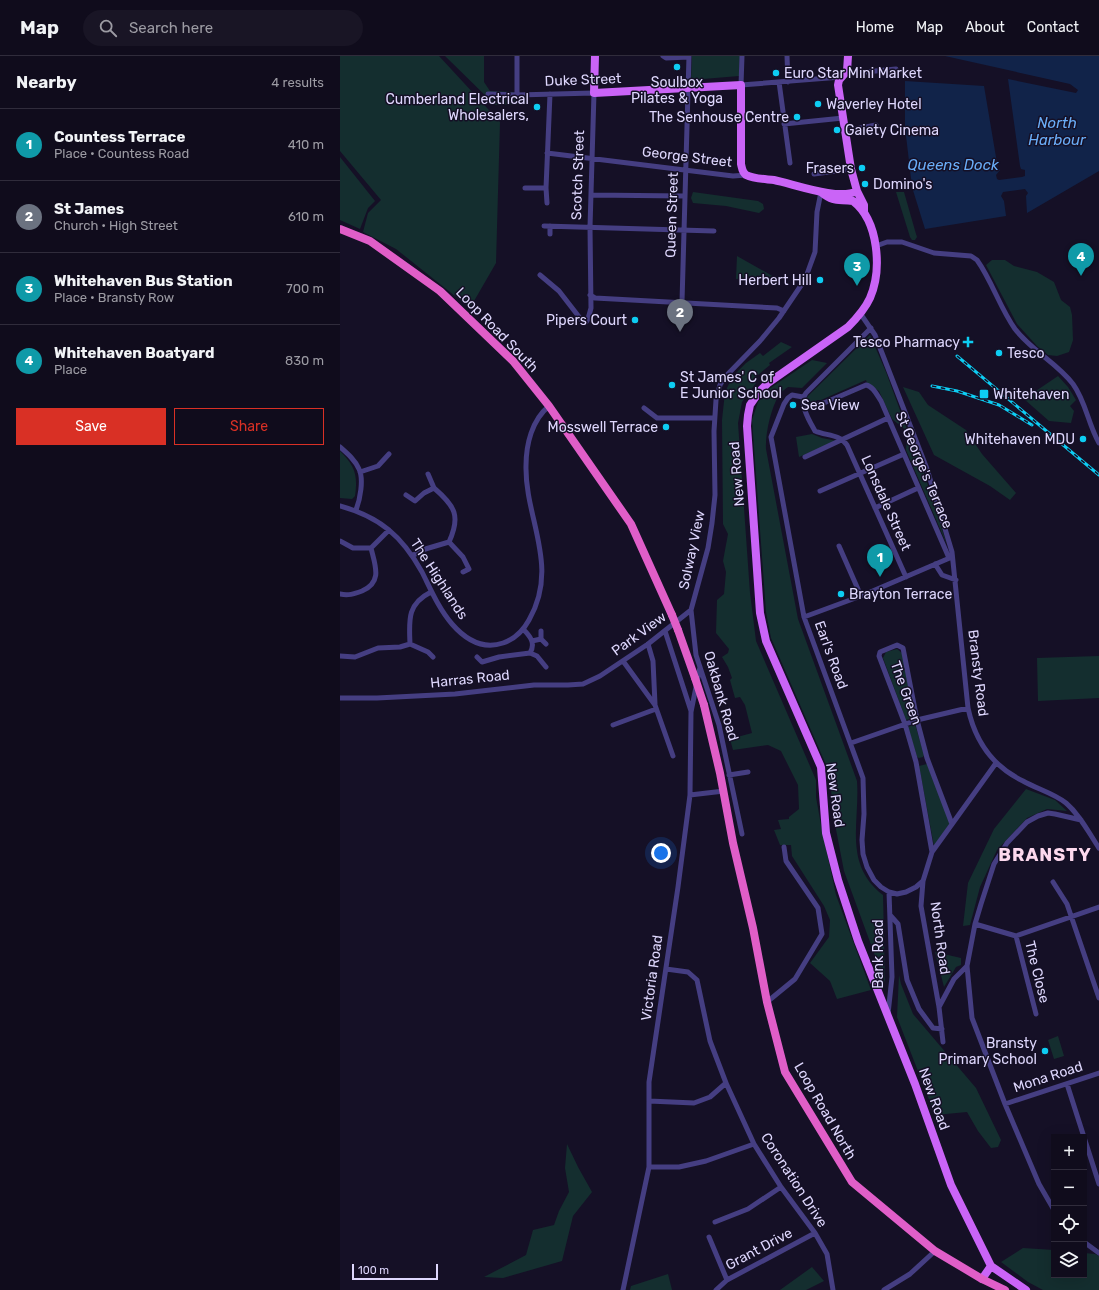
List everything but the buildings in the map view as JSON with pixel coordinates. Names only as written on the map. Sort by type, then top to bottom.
[{"type":"highway","name":"Loop Road South","points":[[340,229],[370,241],[440,291],[513,361],[549,406],[631,524],[678,630]]},
{"type":"highway","name":"Loop Road North","points":[[678,630],[704,704],[724,791],[733,842],[767,1002],[785,1072],[852,1182],[935,1251],[982,1279],[1005,1290]]},
{"type":"main road","name":"Scotch Street","points":[[594,93],[595,56]]},
{"type":"main road","points":[[848,56],[845,73],[838,85],[856,191],[864,205],[864,213]]},
{"type":"main road","name":"Duke Street","points":[[594,93],[741,85]]},
{"type":"main road","points":[[741,85],[741,164],[743,172],[747,175]]},
{"type":"main road","name":"George Street","points":[[747,175],[807,187],[821,192],[844,194],[853,193],[856,191]]},
{"type":"main road","points":[[856,191],[853,201],[864,213]]},
{"type":"main road","name":"George Street","points":[[821,192],[829,198],[837,201],[853,201]]},
{"type":"main road","name":"New Road","points":[[864,213],[873,232],[876,246],[877,264],[875,280],[870,297],[860,313],[842,332],[768,383],[759,392],[750,405],[747,437],[762,627],[776,666],[821,767],[826,833],[838,880],[858,941],[915,1084],[951,1184],[991,1266],[1026,1290]]},
{"type":"main road","points":[[982,1279],[991,1266]]},
{"type":"street","points":[[517,56],[517,95]]},
{"type":"street","points":[[663,56],[666,58],[689,57]]},
{"type":"street","points":[[741,85],[742,56]]},
{"type":"street","points":[[788,56],[788,82]]},
{"type":"street","name":"Queen Street","points":[[682,302],[689,57]]},
{"type":"street","name":"Duke Street","points":[[741,85],[788,82],[845,73],[896,69]]},
{"type":"street","points":[[778,82],[790,163]]},
{"type":"street","name":"Duke Street","points":[[488,94],[517,95],[594,93]]},
{"type":"street","name":"Scotch Street","points":[[540,275],[559,291],[583,322],[586,322],[591,308],[590,227],[594,93]]},
{"type":"street","points":[[547,203],[546,188],[550,94]]},
{"type":"street","points":[[784,124],[843,118]]},
{"type":"street","points":[[845,131],[876,125]]},
{"type":"street","name":"George Street","points":[[547,153],[733,176],[747,175]]},
{"type":"street","points":[[814,174],[852,169]]},
{"type":"street","points":[[525,188],[546,188]]},
{"type":"street","name":"Solway View","points":[[691,610],[708,548],[715,495],[714,418],[720,385],[728,374],[760,341],[784,311],[802,284],[815,252],[817,212],[821,192]]},
{"type":"street","points":[[591,195],[684,196]]},
{"type":"street","points":[[544,226],[714,231]]},
{"type":"street","points":[[550,226],[550,234]]},
{"type":"street","points":[[876,246],[887,242],[902,242],[934,253],[971,256],[977,260],[1015,328],[1023,339],[1054,364],[1073,384],[1085,405],[1090,423],[1099,443]]},
{"type":"street","points":[[590,295],[595,298],[777,308],[784,311]]},
{"type":"street","name":"Bransty Road","points":[[860,313],[875,335],[927,469],[956,580],[970,720],[979,740],[996,763],[1013,776],[1067,804],[1081,820],[1099,848]]},
{"type":"street","points":[[842,440],[832,435],[822,434],[815,431],[806,412],[803,397],[871,328]]},
{"type":"street","name":"St George's Terrace","points":[[819,404],[824,404],[866,385],[875,392],[951,558]]},
{"type":"street","name":"Earl's Road","points":[[803,397],[792,395],[788,398],[784,404],[771,437],[804,617],[863,778],[863,854],[867,867],[874,880],[889,892]]},
{"type":"street","name":"The Highlands","points":[[340,506],[356,510],[369,516],[400,540],[412,556],[431,592],[451,623],[464,637],[477,643],[489,645],[508,641],[523,629],[532,614],[537,601],[540,586],[542,567],[540,546],[527,485],[526,465],[530,433],[541,413],[549,406]]},
{"type":"street","points":[[644,408],[657,418],[714,418]]},
{"type":"street","points":[[805,457],[888,418]]},
{"type":"street","name":"Lonsdale Street","points":[[842,440],[847,445],[906,577]]},
{"type":"street","points":[[340,447],[352,457],[360,472],[361,490],[356,510]]},
{"type":"street","points":[[360,472],[378,466],[389,454]]},
{"type":"street","points":[[820,491],[904,454]]},
{"type":"street","points":[[378,456],[383,460]]},
{"type":"street","points":[[412,556],[422,550],[449,542],[455,529],[455,512],[445,497],[434,488],[428,474]]},
{"type":"street","points":[[415,501],[434,488]]},
{"type":"street","points":[[875,508],[918,488]]},
{"type":"street","points":[[406,495],[415,501],[417,507]]},
{"type":"street","points":[[340,541],[353,548],[371,548],[389,530]]},
{"type":"street","points":[[449,542],[463,557],[472,570],[463,572]]},
{"type":"street","points":[[839,546],[862,596]]},
{"type":"street","points":[[340,594],[353,595],[368,589],[375,580],[376,572],[371,548]]},
{"type":"street","points":[[804,617],[862,596],[951,558]]},
{"type":"street","points":[[935,564],[942,575],[956,580]]},
{"type":"street","points":[[410,644],[409,622],[413,606],[422,596],[431,592]]},
{"type":"street","name":"Park View","points":[[600,676],[648,644],[691,610]]},
{"type":"street","name":"Oakbank Road","points":[[691,610],[696,655],[720,725],[742,834]]},
{"type":"street","points":[[523,629],[532,641],[533,648],[530,653]]},
{"type":"street","points":[[541,631],[541,639],[546,644]]},
{"type":"street","points":[[664,631],[691,712]]},
{"type":"street","points":[[532,641],[541,639]]},
{"type":"street","points":[[340,656],[355,656],[378,648],[400,647],[410,644],[429,651],[433,657]]},
{"type":"street","points":[[648,644],[653,660],[656,707],[673,756]]},
{"type":"street","name":"The Green","points":[[932,852],[916,762],[905,724],[879,656],[880,652],[897,645],[903,648],[917,720],[927,758],[952,824]]},
{"type":"street","points":[[477,657],[481,664],[499,657],[530,653],[537,656],[546,667]]},
{"type":"street","points":[[623,660],[656,707]]},
{"type":"street","name":"Victoria Road","points":[[623,1290],[649,1167],[649,1082],[690,795],[691,712],[700,667]]},
{"type":"street","name":"Harras Road","points":[[340,698],[377,698],[455,694],[534,685],[577,685],[592,681],[600,676]]},
{"type":"street","points":[[613,725],[656,707]]},
{"type":"street","points":[[851,743],[917,720],[968,708]]},
{"type":"street","name":"North Road","points":[[943,1042],[920,906],[923,881],[932,852],[996,763]]},
{"type":"street","points":[[729,775],[748,772]]},
{"type":"street","points":[[690,795],[724,791]]},
{"type":"street","points":[[1052,1206],[1039,1184],[1005,1104],[972,1018],[967,966],[975,924],[994,864],[1014,834],[1032,819],[1043,814],[1055,814],[1081,820]]},
{"type":"street","points":[[767,1002],[794,979],[822,934],[818,908],[786,861],[784,847]]},
{"type":"street","points":[[889,892],[897,894],[906,892],[916,887],[923,881]]},
{"type":"street","points":[[1053,882],[1064,898],[1072,917],[1099,998]]},
{"type":"street","name":"Bank Road","points":[[888,1017],[892,977],[889,892]]},
{"type":"street","points":[[975,924],[1016,936],[1099,907]]},
{"type":"street","points":[[890,915],[898,924],[907,980],[918,1009],[933,1028],[942,1029]]},
{"type":"street","name":"The Close","points":[[1016,936],[1036,1014]]},
{"type":"street","points":[[938,1007],[954,979],[967,966]]},
{"type":"street","name":"Coronation Drive","points":[[666,969],[688,972],[697,980],[710,1041],[726,1083],[754,1144],[782,1187],[815,1233],[827,1254],[833,1290]]},
{"type":"street","name":"Mona Road","points":[[1005,1104],[1099,1073]]},
{"type":"street","points":[[649,1101],[694,1103],[710,1097],[726,1083]]},
{"type":"street","points":[[1067,1084],[1099,1184]]},
{"type":"street","points":[[649,1167],[679,1166],[706,1161],[754,1144]]},
{"type":"street","points":[[715,1222],[748,1209],[782,1187]]},
{"type":"street","name":"Grant Drive","points":[[716,1290],[727,1280],[815,1233]]},
{"type":"street","points":[[709,1237],[727,1280]]},
{"type":"street","points":[[1087,1244],[1099,1252]]},
{"type":"street","points":[[884,1290],[910,1274],[935,1251]]},
{"type":"green space","points":[[340,56],[439,56],[500,122],[496,263],[470,308],[396,249],[363,232],[368,213],[381,200],[340,151]]},
{"type":"green space","points":[[445,56],[484,56],[484,82],[490,91],[514,92],[528,104],[495,105]]},
{"type":"green space","points":[[692,56],[740,56],[739,76],[691,80]]},
{"type":"green space","points":[[340,157],[375,201],[368,208],[360,229],[340,220]]},
{"type":"green space","points":[[693,192],[758,201],[763,204],[764,209],[759,213],[726,206],[693,203],[691,198]]},
{"type":"green space","points":[[896,192],[904,192],[917,237],[915,240],[912,240],[910,237]]},
{"type":"green space","points":[[737,256],[776,278],[736,279]]},
{"type":"green space","points":[[992,260],[1005,260],[1014,266],[1037,272],[1054,282],[1061,300],[1070,307],[1072,315],[1073,340],[1069,352],[1057,356],[1048,355],[1037,346],[1017,324],[986,265]]},
{"type":"green space","points":[[870,335],[886,372],[908,432],[892,419],[879,391],[867,383],[866,380],[821,400],[817,400],[809,407],[806,398]]},
{"type":"green space","points":[[781,342],[792,347],[769,363],[770,365],[753,379],[756,383],[742,402],[738,423],[750,593],[756,641],[816,780],[816,797],[836,895],[871,990],[837,999],[830,981],[810,963],[829,937],[830,920],[824,906],[792,856],[791,845],[780,845],[774,830],[781,829],[778,820],[789,819],[789,817],[799,809],[798,785],[781,751],[768,745],[733,750],[730,739],[752,733],[745,705],[740,697],[735,698],[730,680],[732,678],[722,657],[728,653],[729,649],[716,633],[717,600],[724,594],[726,572],[723,561],[728,534],[723,524],[722,420],[725,392],[733,376],[746,363],[760,353],[763,356]]},
{"type":"green space","points":[[812,360],[827,363],[802,388],[788,387],[779,395],[773,407],[769,421],[766,436],[766,449],[798,619],[857,781],[856,842],[858,856],[862,870],[871,883],[883,895],[885,983],[844,871],[834,819],[830,780],[827,767],[771,638],[766,612],[752,420],[758,402],[769,389]]},
{"type":"green space","points":[[1058,376],[1068,387],[1076,400],[1070,406],[1074,411],[1071,423],[1049,421],[1024,399]]},
{"type":"green space","points":[[903,387],[919,392],[928,405],[966,430],[982,454],[1016,493],[1010,500],[990,486],[934,455]]},
{"type":"green space","points":[[907,433],[910,436],[922,467],[947,545],[906,450]]},
{"type":"green space","points":[[812,434],[837,441],[799,457],[796,437]]},
{"type":"green space","points":[[340,451],[349,461],[356,476],[355,496],[352,499],[340,498]]},
{"type":"green space","points":[[897,649],[902,653],[914,718],[906,720],[883,658],[886,652]]},
{"type":"green space","points":[[1099,656],[1099,698],[1038,701],[1037,658]]},
{"type":"green space","points":[[915,724],[924,755],[923,757],[919,758],[917,757],[908,727]]},
{"type":"green space","points":[[927,764],[950,823],[934,846],[919,766]]},
{"type":"green space","points":[[1026,789],[1055,800],[1067,811],[1047,809],[1027,818],[997,850],[980,887],[970,925],[963,926],[968,883],[994,829]]},
{"type":"green space","points":[[935,952],[961,958],[961,965],[956,967],[944,987]]},
{"type":"green space","points":[[899,975],[913,1014],[976,1088],[1001,1140],[998,1147],[991,1148],[978,1131],[967,1112],[935,1115],[897,1017]]},
{"type":"green space","points":[[1058,1036],[1064,1056],[1054,1059],[1048,1040]]},
{"type":"green space","points":[[567,1144],[592,1192],[573,1216],[562,1261],[503,1278],[484,1277],[526,1255],[533,1230],[554,1225],[559,1211],[569,1192],[565,1168]]},
{"type":"green space","points":[[1023,1248],[1051,1250],[1051,1278],[1087,1278],[1087,1253],[1095,1254],[1099,1256],[1099,1290],[1043,1290],[1028,1282],[1001,1262]]},
{"type":"green space","points":[[812,1267],[824,1281],[806,1290],[780,1290]]},
{"type":"green space","points":[[668,1274],[672,1290],[630,1290],[631,1286]]},
{"type":"water","points":[[945,56],[1099,56],[1099,171],[1027,213],[1026,196],[1028,193],[1025,189],[1003,192],[1001,196],[1004,201],[1006,216],[925,229],[912,187],[905,127],[905,81],[984,86],[998,169],[1000,170],[996,175],[997,179],[999,180],[1025,176],[1025,170],[1021,169],[1020,166],[1008,79],[1076,93],[1078,90],[1070,84]]},
{"type":"railway","points":[[957,356],[1099,475]]},
{"type":"railway","points":[[932,386],[957,391],[999,405],[1032,425]]},
{"type":"place","name":"Soulbox Pilates & Yoga","points":[[677,67]]},
{"type":"place","name":"Euro Star Mini Market","points":[[776,73]]},
{"type":"place","name":"Waverley Hotel","points":[[818,104]]},
{"type":"place","name":"Cumberland Electrical Wholesalers,","points":[[537,107]]},
{"type":"place","name":"The Senhouse Centre","points":[[797,117]]},
{"type":"place","name":"Gaiety Cinema","points":[[837,130]]},
{"type":"place","name":"Frasers","points":[[862,168]]},
{"type":"place","name":"Domino's","points":[[865,184]]},
{"type":"place","name":"Whitehaven Boatyard","points":[[1081,276]]},
{"type":"place","name":"Herbert Hill","points":[[820,280]]},
{"type":"place","name":"Whitehaven Bus Station","points":[[857,286]]},
{"type":"place","name":"Pipers Court","points":[[635,320]]},
{"type":"place","name":"St James","points":[[680,332]]},
{"type":"place","name":"Tesco Pharmacy","points":[[968,342]]},
{"type":"place","name":"Tesco","points":[[999,353]]},
{"type":"place","name":"St James' C of E Junior School","points":[[672,385]]},
{"type":"place","name":"Whitehaven","points":[[984,394]]},
{"type":"place","name":"Sea View","points":[[793,405]]},
{"type":"place","name":"Mosswell Terrace","points":[[666,427]]},
{"type":"place","name":"Whitehaven MDU","points":[[1083,439]]},
{"type":"place","name":"Countess Terrace","points":[[880,577]]},
{"type":"place","name":"Brayton Terrace","points":[[841,594]]},
{"type":"place","name":"Bransty Primary School","points":[[1045,1051]]},
{"type":"district","name":"BRANSTY","points":[[1045,855]]},
{"type":"water label","name":"North Harbour","points":[[1057,132]]},
{"type":"water label","name":"Queens Dock","points":[[953,165]]}]
